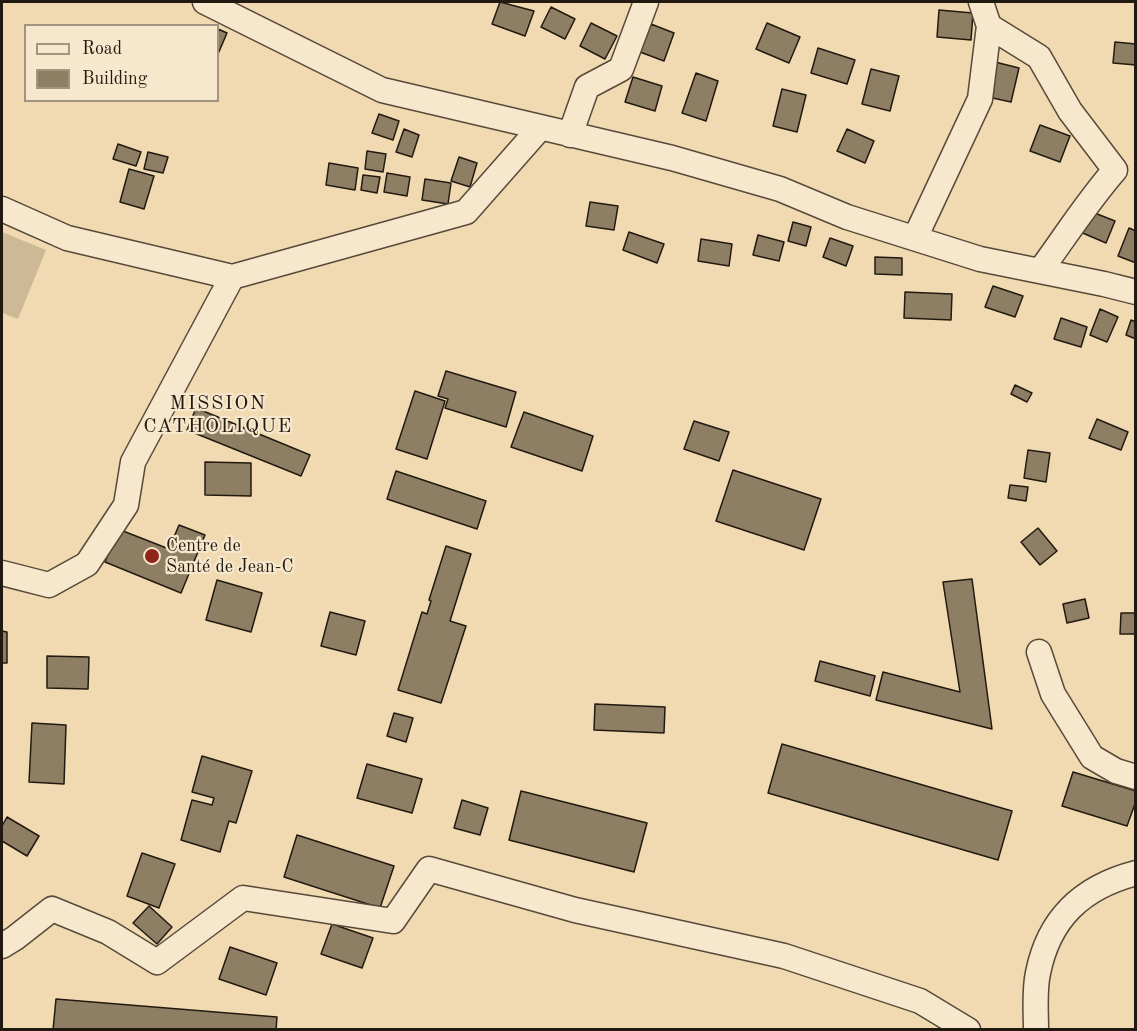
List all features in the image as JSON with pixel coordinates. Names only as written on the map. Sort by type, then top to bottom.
[{"type":"street","points":[[205,2],[382,90],[672,158],[780,189],[847,217],[980,259],[1136,292]]},
{"type":"street","points":[[570,135],[587,87],[621,69],[646,2]]},
{"type":"street","points":[[915,238],[980,99],[989,26],[981,2]]},
{"type":"street","points":[[989,26],[1040,57],[1070,111],[1115,170],[1090,198],[1070,231],[1040,271]]},
{"type":"street","points":[[2,209],[67,238],[232,277],[466,212],[540,128]]},
{"type":"street","points":[[2,573],[49,585],[87,564],[126,505],[133,462],[232,277]]},
{"type":"street","points":[[1039,652],[1053,694],[1092,757],[1116,771],[1136,777]]},
{"type":"street","points":[[2,946],[52,909],[108,932],[157,962],[243,898],[393,921],[429,869],[575,910],[784,956],[920,1001],[968,1029]]},
{"type":"street","points":[[1036,1029],[1037,974],[1051,934],[1072,904],[1110,880],[1136,873]]},
{"type":"shaded area","points":[[2,232],[46,250],[18,319],[2,313]]},
{"type":"building","points":[[500,2],[534,11],[525,36],[492,24]]},
{"type":"building","points":[[551,7],[575,19],[565,39],[541,27]]},
{"type":"building","points":[[939,10],[973,13],[971,40],[937,37]]},
{"type":"building","points":[[591,23],[617,36],[605,59],[580,46]]},
{"type":"building","points":[[767,23],[800,37],[789,63],[756,49]]},
{"type":"building","points":[[651,24],[674,33],[664,61],[640,52]]},
{"type":"building","points":[[219,29],[227,33],[219,52]]},
{"type":"building","points":[[1115,42],[1136,44],[1136,65],[1113,63]]},
{"type":"building","points":[[818,48],[855,60],[847,84],[811,73]]},
{"type":"building","points":[[995,62],[1019,68],[1011,102],[988,97]]},
{"type":"building","points":[[871,69],[899,76],[890,111],[862,104]]},
{"type":"building","points":[[696,73],[718,81],[706,121],[682,113]]},
{"type":"building","points":[[633,77],[662,86],[655,111],[625,102]]},
{"type":"building","points":[[782,89],[806,95],[797,132],[773,126]]},
{"type":"building","points":[[379,114],[399,121],[393,140],[372,133]]},
{"type":"building","points":[[1040,125],[1070,136],[1060,162],[1030,151]]},
{"type":"building","points":[[404,129],[419,135],[412,157],[396,152]]},
{"type":"building","points":[[847,129],[874,141],[865,163],[837,151]]},
{"type":"building","points":[[118,144],[141,152],[136,166],[113,159]]},
{"type":"building","points":[[367,151],[386,154],[383,172],[365,169]]},
{"type":"building","points":[[148,152],[168,157],[163,173],[144,169]]},
{"type":"building","points":[[459,157],[477,163],[470,187],[451,181]]},
{"type":"building","points":[[329,163],[358,168],[355,190],[326,185]]},
{"type":"building","points":[[129,169],[154,176],[144,209],[120,202]]},
{"type":"building","points":[[387,173],[410,177],[407,196],[384,192]]},
{"type":"building","points":[[363,175],[380,177],[377,193],[361,190]]},
{"type":"building","points":[[425,179],[451,183],[448,204],[422,200]]},
{"type":"building","points":[[590,202],[618,206],[614,230],[586,226]]},
{"type":"building","points":[[1087,210],[1115,221],[1106,243],[1078,231]]},
{"type":"building","points":[[793,222],[811,227],[806,246],[788,241]]},
{"type":"building","points":[[1129,228],[1136,231],[1136,263],[1118,256]]},
{"type":"building","points":[[629,232],[664,244],[657,263],[623,250]]},
{"type":"building","points":[[758,235],[784,242],[779,261],[753,255]]},
{"type":"building","points":[[830,238],[853,246],[846,266],[823,257]]},
{"type":"building","points":[[701,239],[732,244],[729,266],[698,261]]},
{"type":"building","points":[[875,257],[902,258],[902,275],[875,274]]},
{"type":"building","points":[[993,286],[1023,296],[1015,317],[985,307]]},
{"type":"building","points":[[905,292],[952,294],[951,320],[904,318]]},
{"type":"building","points":[[1100,309],[1118,317],[1107,342],[1090,335]]},
{"type":"building","points":[[1061,318],[1087,327],[1081,347],[1054,339]]},
{"type":"building","points":[[1131,320],[1136,322],[1136,339],[1126,335]]},
{"type":"building","points":[[446,371],[516,392],[506,427],[445,408],[448,399],[438,396]]},
{"type":"building","points":[[1015,385],[1032,393],[1027,402],[1011,394]]},
{"type":"building","points":[[415,391],[445,401],[427,459],[396,449]]},
{"type":"building","points":[[196,408],[310,455],[301,476],[187,430]]},
{"type":"building","points":[[524,412],[593,436],[582,471],[511,447]]},
{"type":"building","points":[[1097,419],[1128,432],[1121,450],[1089,438]]},
{"type":"building","points":[[694,421],[729,432],[719,461],[684,449]]},
{"type":"building","points":[[1028,450],[1050,453],[1046,482],[1024,478]]},
{"type":"building","points":[[205,462],[251,463],[251,496],[205,495]]},
{"type":"building","points":[[733,470],[821,499],[804,550],[716,521]]},
{"type":"building","points":[[396,471],[486,501],[477,529],[387,499]]},
{"type":"building","points":[[1010,485],[1028,487],[1026,501],[1008,498]]},
{"type":"building","name":"Centre de Santé de Jean-C","points":[[179,525],[205,535],[181,593],[105,562],[118,529],[169,549]]},
{"type":"building","points":[[1038,528],[1057,551],[1040,565],[1021,542]]},
{"type":"building","points":[[446,546],[471,554],[450,621],[466,626],[441,703],[398,690],[422,612],[427,614],[431,601],[429,600]]},
{"type":"building","points":[[972,579],[992,729],[876,700],[883,672],[960,692],[943,582]]},
{"type":"building","points":[[217,580],[262,593],[251,632],[206,620]]},
{"type":"building","points":[[1085,599],[1089,618],[1067,623],[1063,604]]},
{"type":"building","points":[[330,612],[365,621],[356,655],[321,646]]},
{"type":"building","points":[[1121,613],[1136,613],[1136,634],[1120,634]]},
{"type":"building","points":[[2,631],[7,632],[7,663],[2,663]]},
{"type":"building","points":[[47,656],[89,657],[88,689],[47,688]]},
{"type":"building","points":[[820,661],[875,676],[870,696],[815,681]]},
{"type":"building","points":[[595,704],[665,707],[664,733],[594,730]]},
{"type":"building","points":[[394,713],[413,718],[406,742],[387,736]]},
{"type":"building","points":[[32,723],[66,725],[64,784],[29,782]]},
{"type":"building","points":[[782,744],[1012,811],[998,860],[768,793]]},
{"type":"building","points":[[202,756],[252,771],[236,823],[229,821],[220,852],[181,840],[192,800],[212,805],[214,798],[192,792]]},
{"type":"building","points":[[367,764],[422,779],[412,813],[357,798]]},
{"type":"building","points":[[1073,772],[1136,791],[1136,801],[1127,826],[1062,806]]},
{"type":"building","points":[[521,791],[647,823],[634,872],[509,840]]},
{"type":"building","points":[[462,800],[488,808],[480,835],[454,828]]},
{"type":"building","points":[[7,817],[39,836],[27,856],[2,841],[2,826]]},
{"type":"building","points":[[297,835],[394,866],[380,908],[284,877]]},
{"type":"building","points":[[142,853],[175,864],[159,908],[127,896]]},
{"type":"building","points":[[149,906],[172,927],[157,944],[133,923]]},
{"type":"building","points":[[332,924],[373,938],[362,968],[321,954]]},
{"type":"building","points":[[230,947],[277,963],[266,995],[219,979]]},
{"type":"building","points":[[56,999],[277,1017],[276,1030],[53,1030]]},
{"type":"place","name":"Centre de Santé de Jean-C","points":[[152,556]]},
{"type":"district","name":"MISSION CATHOLIQUE","points":[[218,416]]}]
